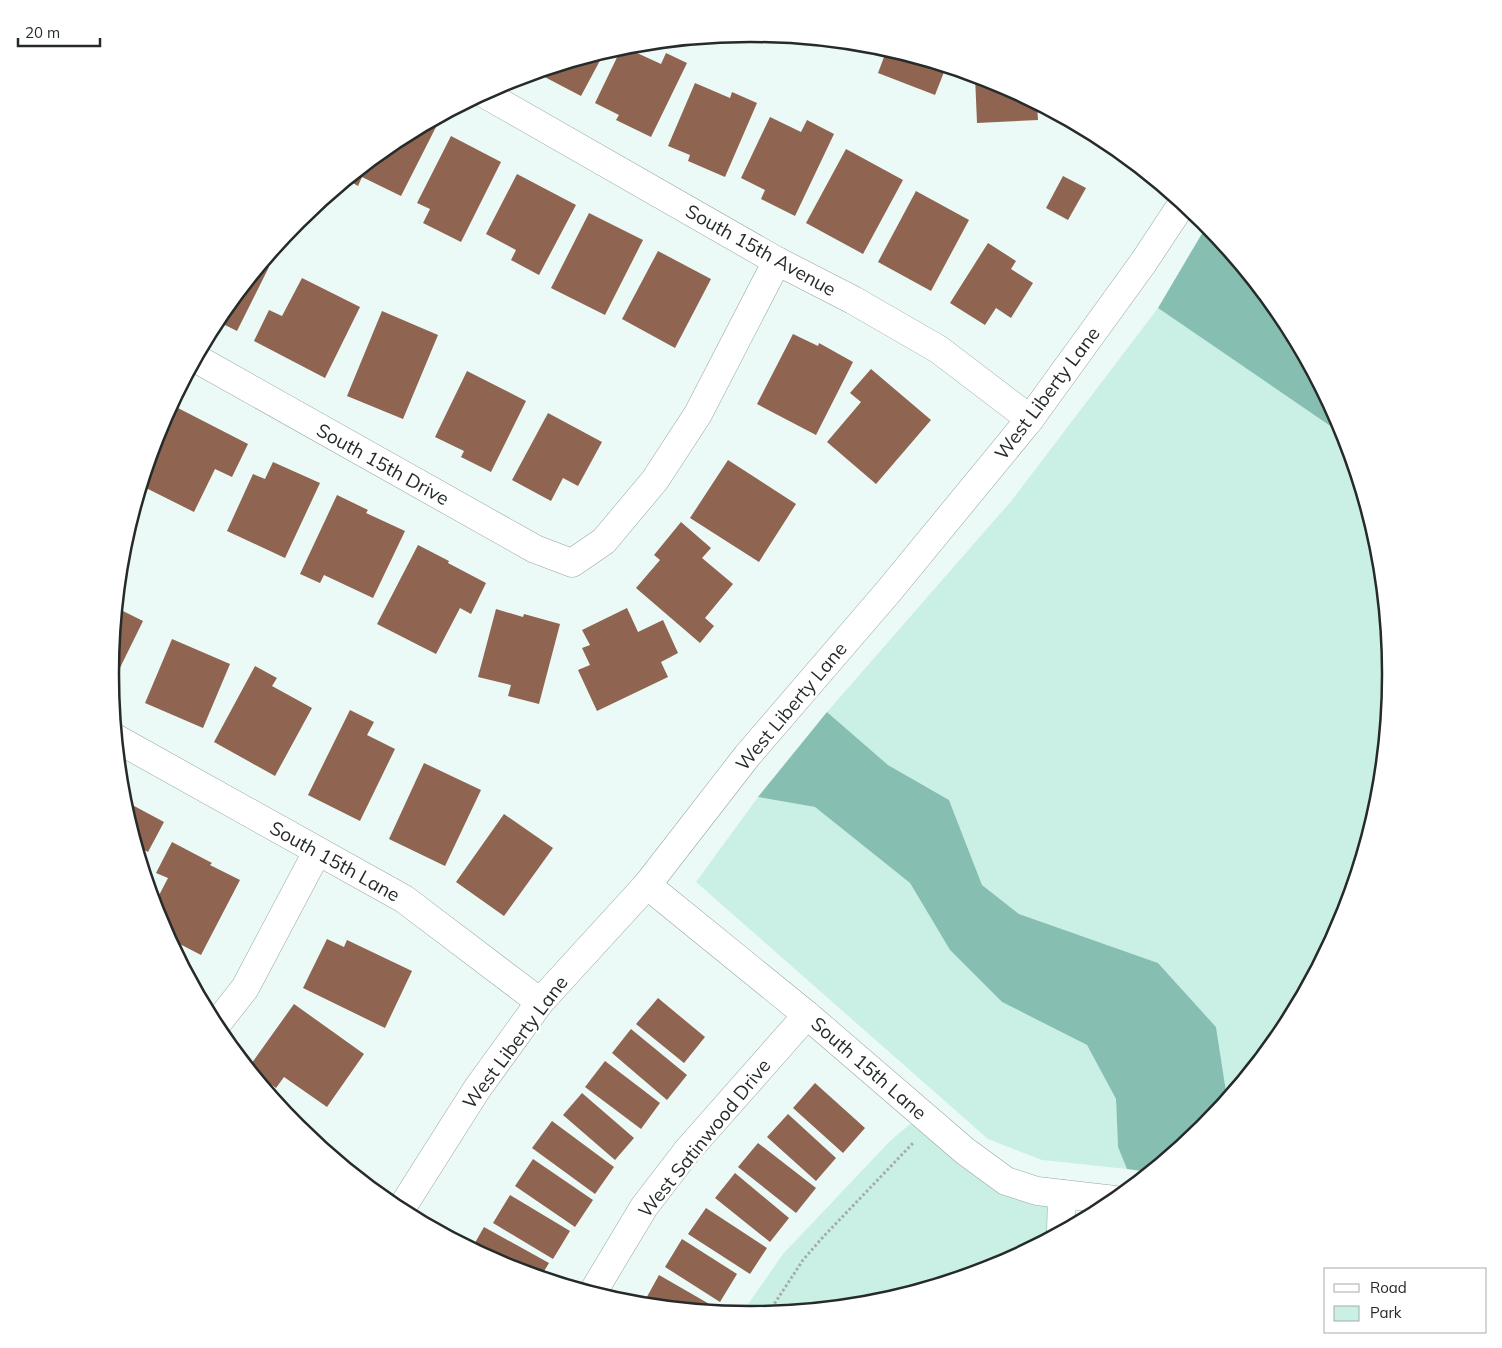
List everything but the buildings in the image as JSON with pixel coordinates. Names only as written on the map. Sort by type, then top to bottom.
[{"type":"street","name":"South 15th Avenue","points":[[493,98],[777,261],[853,300],[938,349],[1030,419]]},
{"type":"street","name":"West Liberty Lane","points":[[405,1202],[477,1088],[540,1002],[647,885],[748,756],[888,592],[1030,419],[1143,263],[1178,209]]},
{"type":"street","name":"South 15th Drive","points":[[202,362],[536,550],[572,563],[604,541],[655,480],[698,414],[777,261]]},
{"type":"street","name":"South 15th Lane","points":[[124,743],[404,899],[540,1002]]},
{"type":"street","points":[[222,1018],[245,988],[318,852]]},
{"type":"street","name":"South 15th Lane","points":[[647,885],[807,1015],[965,1151],[1006,1181],[1037,1191],[1103,1199]]},
{"type":"street","name":"West Satinwood Drive","points":[[597,1286],[650,1199],[687,1152],[807,1015]]},
{"type":"street","points":[[1061,1224],[1062,1194]]},
{"type":"path","points":[[774,1305],[803,1260],[823,1237],[933,1123]]},
{"type":"green space","points":[[1203,232],[1252,290],[1276,323],[1298,358],[1332,427],[1158,308]]},
{"type":"green space","points":[[1158,308],[1332,427],[1349,471],[1370,551],[1381,633],[1381,715],[1370,797],[1349,877],[1317,953],[1298,990],[1276,1025],[1226,1090],[1216,1027],[1158,963],[1019,914],[982,885],[949,800],[888,765],[827,712],[1012,500]]},
{"type":"green space","points":[[827,712],[888,765],[949,800],[982,885],[1019,914],[1158,963],[1216,1027],[1226,1090],[1198,1121],[1140,1171],[1127,1169],[1118,1147],[1116,1099],[1087,1045],[1002,1002],[950,950],[910,883],[815,807],[758,797]]},
{"type":"green space","points":[[758,797],[815,807],[910,883],[950,950],[1002,1002],[1087,1045],[1116,1099],[1118,1147],[1127,1169],[1042,1160],[988,1139],[696,882]]},
{"type":"green space","points":[[922,1114],[965,1151],[1062,1194],[1061,1224],[993,1257],[954,1272],[914,1284],[833,1300],[747,1306],[783,1254],[890,1141]]}]
